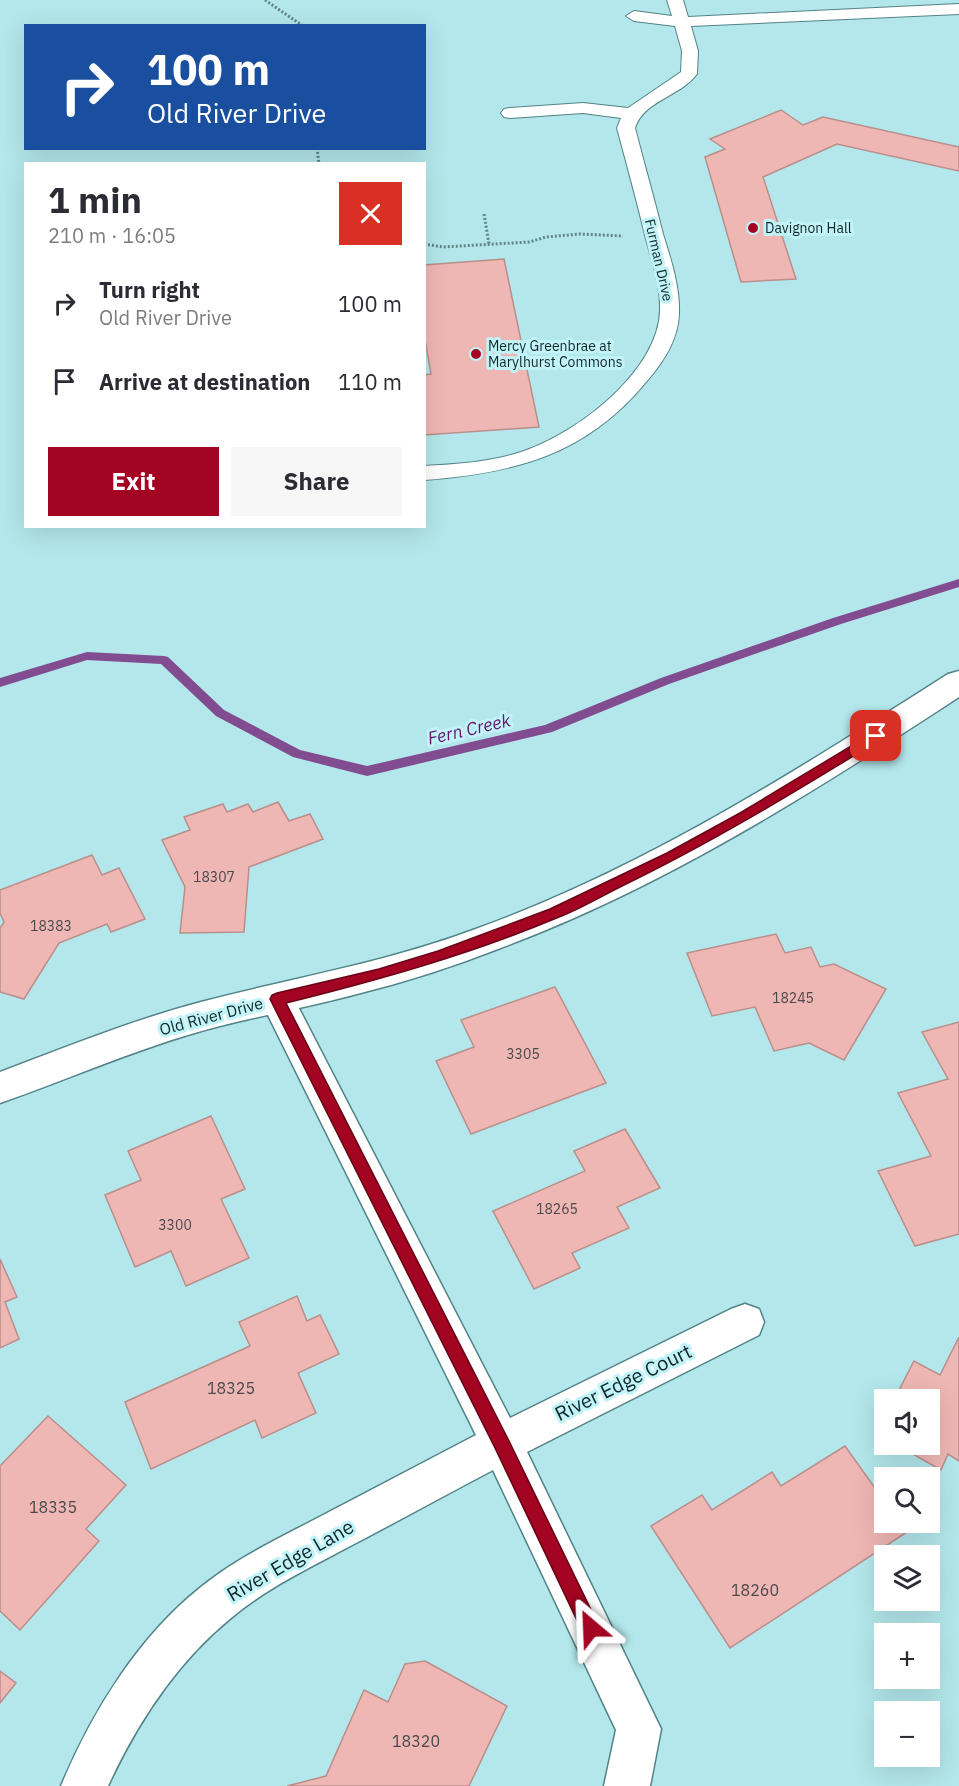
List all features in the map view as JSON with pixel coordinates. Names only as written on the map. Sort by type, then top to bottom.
[{"type":"street","name":"Old River Drive","points":[[0,1088],[146,1033],[219,1012],[379,975],[440,956],[555,913],[745,817],[959,682]]},
{"type":"street","points":[[277,999],[501,1442],[639,1729],[627,1786]]},
{"type":"street","name":"River Edge Court","points":[[501,1442],[745,1322]]},
{"type":"street","name":"River Edge Lane","points":[[84,1786],[120,1715],[174,1643],[213,1605],[270,1566],[501,1442]]},
{"type":"lane","points":[[510,113],[583,108],[630,114],[675,86],[689,74],[690,51],[675,0]]},
{"type":"lane","points":[[634,16],[682,22],[959,9]]},
{"type":"lane","name":"Furman Drive","points":[[426,473],[461,471],[510,462],[546,450],[588,424],[636,382],[656,356],[666,334],[670,313],[669,289],[626,128],[630,114]]},
{"type":"path","points":[[265,0],[300,24]]},
{"type":"path","points":[[483,214],[489,244]]},
{"type":"path","points":[[426,244],[443,247],[580,234],[609,237],[654,234]]},
{"type":"building","name":"Davignon Hall","points":[[781,110],[803,125],[823,117],[959,147],[959,171],[837,144],[763,177],[796,279],[741,282],[705,157],[725,149],[710,139]]},
{"type":"building","name":"Mercy Greenbrae at Marylhurst Commons","points":[[504,259],[539,427],[426,435],[426,375],[431,374],[426,345],[426,265]]},
{"type":"building","points":[[278,802],[289,821],[310,814],[323,839],[249,867],[244,932],[180,933],[185,887],[162,840],[190,830],[184,817],[223,804],[227,812],[248,804],[253,812]]},
{"type":"building","points":[[92,855],[102,875],[119,868],[145,919],[111,932],[107,924],[59,943],[24,999],[0,992],[0,928],[4,922],[0,913],[0,890]]},
{"type":"building","points":[[776,934],[785,953],[811,947],[820,967],[834,964],[886,989],[844,1060],[809,1043],[774,1051],[755,1007],[712,1016],[687,953]]},
{"type":"building","points":[[555,987],[606,1083],[471,1134],[436,1061],[474,1047],[461,1020]]},
{"type":"building","points":[[959,1022],[959,1234],[915,1246],[878,1171],[931,1156],[898,1093],[948,1079],[922,1032]]},
{"type":"building","points":[[211,1116],[245,1189],[221,1199],[249,1258],[186,1286],[171,1251],[135,1267],[105,1195],[141,1180],[128,1151]]},
{"type":"building","points":[[625,1129],[660,1188],[617,1207],[629,1228],[572,1253],[580,1268],[534,1289],[493,1211],[585,1171],[574,1151]]},
{"type":"building","points":[[0,1259],[17,1297],[5,1302],[19,1339],[0,1348]]},
{"type":"building","points":[[297,1296],[307,1321],[320,1315],[339,1354],[298,1373],[316,1413],[262,1438],[255,1420],[151,1469],[125,1402],[250,1346],[239,1322]]},
{"type":"building","points":[[959,1337],[959,1461],[948,1454],[941,1470],[940,1467],[936,1467],[914,1455],[940,1455],[940,1389],[900,1389],[914,1361],[940,1375]]},
{"type":"building","points":[[48,1416],[126,1485],[86,1529],[99,1541],[20,1630],[0,1611],[0,1466]]},
{"type":"building","points":[[845,1446],[874,1487],[874,1533],[905,1533],[887,1545],[874,1545],[874,1554],[730,1648],[651,1526],[702,1495],[712,1510],[772,1472],[781,1486]]},
{"type":"building","points":[[425,1661],[507,1706],[469,1786],[287,1786],[326,1776],[364,1690],[388,1702],[405,1664]]},
{"type":"building","points":[[0,1671],[16,1683],[0,1703]]},
{"type":"waterway","name":"Fern Creek","points":[[0,683],[87,656],[164,660],[220,713],[297,754],[367,771],[548,729],[665,681],[837,621],[959,583]]},
{"type":"place","name":"Davignon Hall","points":[[753,228]]},
{"type":"place","name":"Mercy Greenbrae at Marylhurst Commons","points":[[476,354]]},
{"type":"route","points":[[591,1628],[501,1442],[277,999],[379,975],[440,956],[555,913],[745,817],[876,736]]}]
